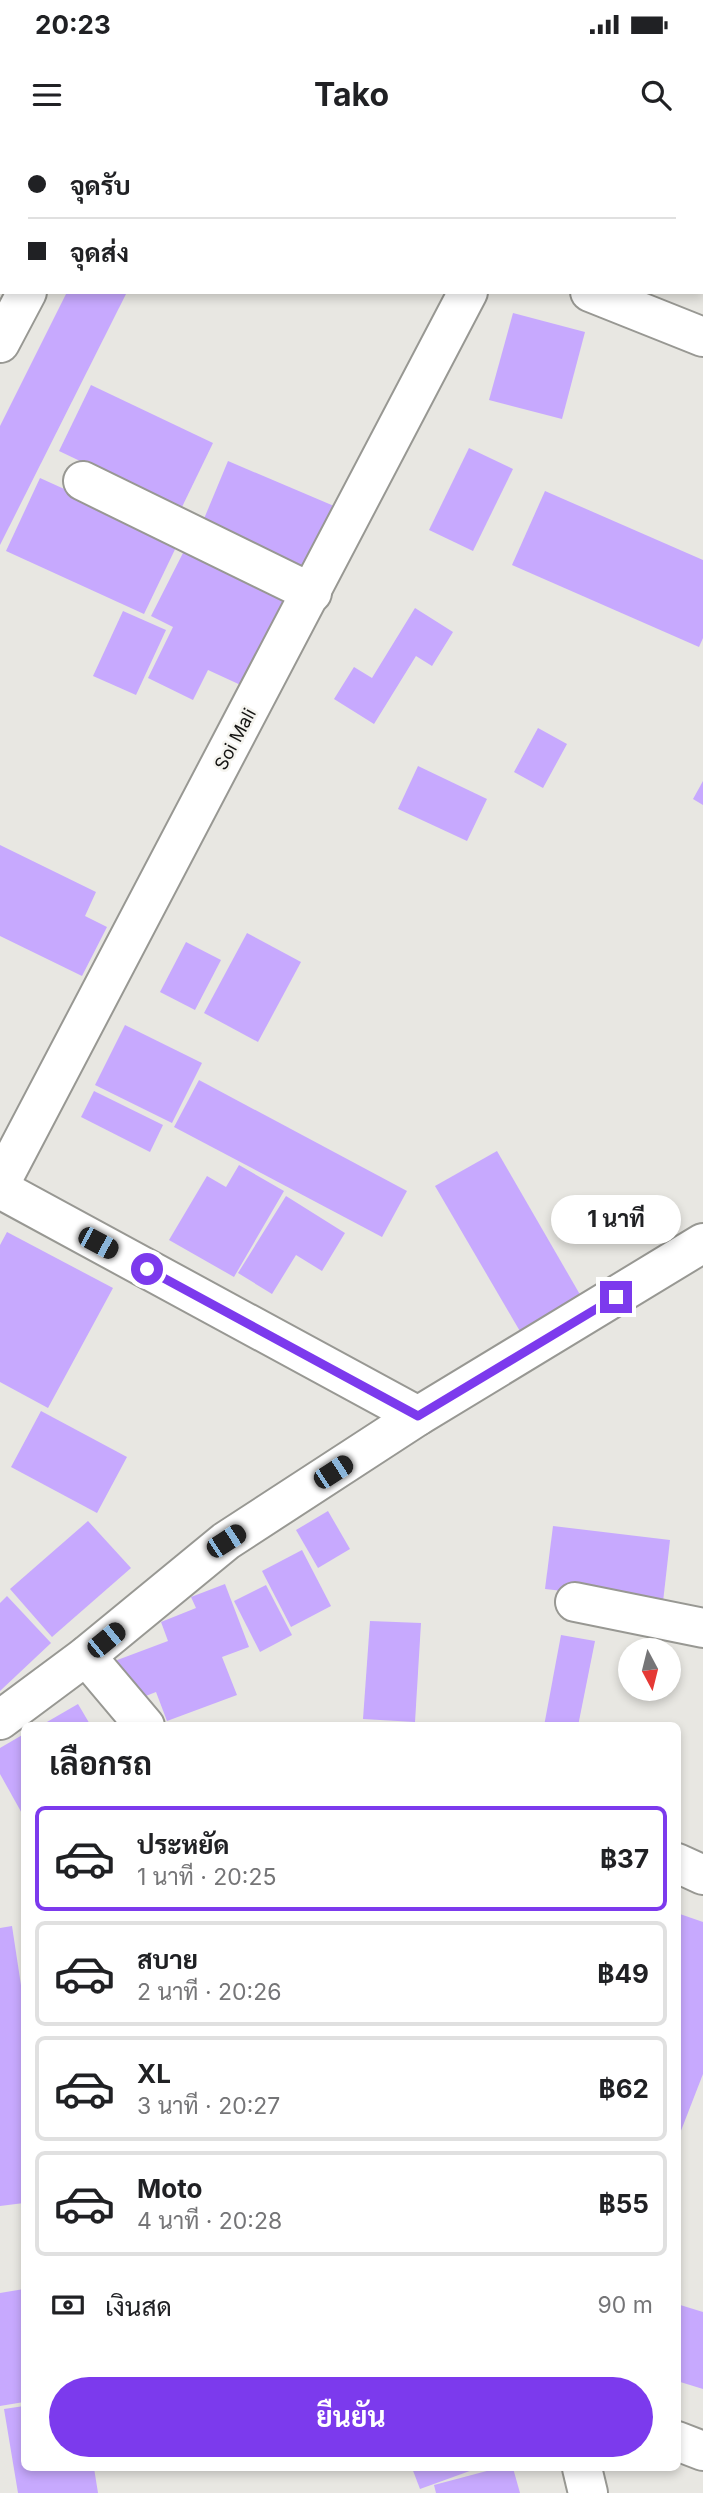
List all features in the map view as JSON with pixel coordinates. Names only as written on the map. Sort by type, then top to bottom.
[{"type":"street","points":[[0,343],[26,294]]},
{"type":"street","name":"Soi Mali","points":[[0,1187],[467,294]]},
{"type":"street","points":[[595,294],[703,337]]},
{"type":"street","points":[[83,481],[312,593]]},
{"type":"street","points":[[0,1187],[418,1416]]},
{"type":"street","points":[[0,1720],[86,1656],[226,1541],[418,1416],[703,1243]]},
{"type":"street","points":[[575,1602],[703,1628]]},
{"type":"street","points":[[86,1656],[142,1722]]},
{"type":"street","points":[[681,1865],[703,1875]]},
{"type":"street","points":[[681,2443],[703,2451]]},
{"type":"street","points":[[583,2471],[588,2493]]},
{"type":"building","points":[[66,294],[126,294],[0,545],[0,426]]},
{"type":"building","points":[[513,313],[585,332],[562,419],[489,400]]},
{"type":"building","points":[[91,385],[213,443],[181,509],[59,451]]},
{"type":"building","points":[[469,448],[513,469],[473,551],[429,530]]},
{"type":"building","points":[[228,461],[334,506],[303,578],[201,526]]},
{"type":"building","points":[[40,478],[179,541],[144,614],[6,551]]},
{"type":"building","points":[[545,491],[703,560],[703,638],[699,647],[512,565]]},
{"type":"building","points":[[184,551],[288,601],[245,687],[208,670],[193,700],[148,678],[173,627],[151,616]]},
{"type":"building","points":[[415,608],[453,632],[432,666],[416,656],[374,724],[334,699],[354,667],[372,678]]},
{"type":"building","points":[[123,611],[166,630],[136,695],[93,676]]},
{"type":"building","points":[[538,728],[567,744],[543,788],[514,772]]},
{"type":"building","points":[[418,766],[487,799],[467,841],[398,809]]},
{"type":"building","points":[[703,781],[703,805],[693,799]]},
{"type":"building","points":[[0,845],[96,892],[85,916],[107,927],[82,976],[0,936]]},
{"type":"building","points":[[247,933],[301,962],[258,1042],[204,1013]]},
{"type":"building","points":[[186,942],[221,960],[195,1010],[160,992]]},
{"type":"building","points":[[125,1025],[202,1063],[172,1123],[95,1085]]},
{"type":"building","points":[[199,1080],[407,1191],[382,1237],[174,1127]]},
{"type":"building","points":[[94,1091],[163,1125],[150,1152],[81,1117]]},
{"type":"building","points":[[497,1151],[582,1298],[521,1333],[435,1186]]},
{"type":"building","points":[[239,1165],[284,1191],[234,1277],[169,1240],[207,1176],[226,1187]]},
{"type":"building","points":[[286,1196],[345,1233],[322,1271],[296,1255],[272,1294],[238,1273]]},
{"type":"building","points":[[7,1232],[113,1288],[48,1408],[0,1382],[0,1245]]},
{"type":"building","points":[[41,1411],[127,1457],[97,1513],[11,1467]]},
{"type":"building","points":[[328,1511],[350,1549],[318,1568],[296,1530]]},
{"type":"building","points":[[88,1521],[131,1568],[52,1637],[10,1589]]},
{"type":"building","points":[[553,1526],[670,1540],[663,1602],[545,1589]]},
{"type":"building","points":[[302,1550],[331,1606],[291,1627],[262,1571]]},
{"type":"building","points":[[225,1584],[249,1647],[222,1657],[237,1695],[167,1721],[156,1692],[128,1703],[112,1662],[168,1641],[161,1622],[196,1608],[191,1597]]},
{"type":"building","points":[[266,1585],[292,1635],[260,1652],[234,1601]]},
{"type":"building","points":[[7,1596],[51,1643],[0,1691],[0,1603]]},
{"type":"building","points":[[370,1621],[421,1623],[415,1722],[363,1719]]},
{"type":"building","points":[[561,1635],[595,1641],[579,1722],[545,1722]]},
{"type":"building","points":[[78,1704],[89,1722],[47,1722]]},
{"type":"building","points":[[21,1736],[21,1812],[0,1774],[0,1748]]},
{"type":"building","points":[[681,1914],[703,1922],[703,2074],[681,2131]]},
{"type":"building","points":[[12,1926],[21,1985],[21,2203],[0,2206],[0,1928]]},
{"type":"building","points":[[21,2290],[21,2402],[0,2406],[0,2293]]},
{"type":"building","points":[[681,2305],[703,2312],[703,2389],[681,2382]]},
{"type":"building","points":[[21,2406],[21,2471],[94,2471],[98,2493],[18,2493],[4,2409]]},
{"type":"building","points":[[413,2471],[470,2471],[420,2489]]},
{"type":"building","points":[[487,2471],[514,2471],[520,2493],[436,2493],[434,2485]]},
{"type":"route","points":[[147,1269],[418,1416],[616,1297]]}]
